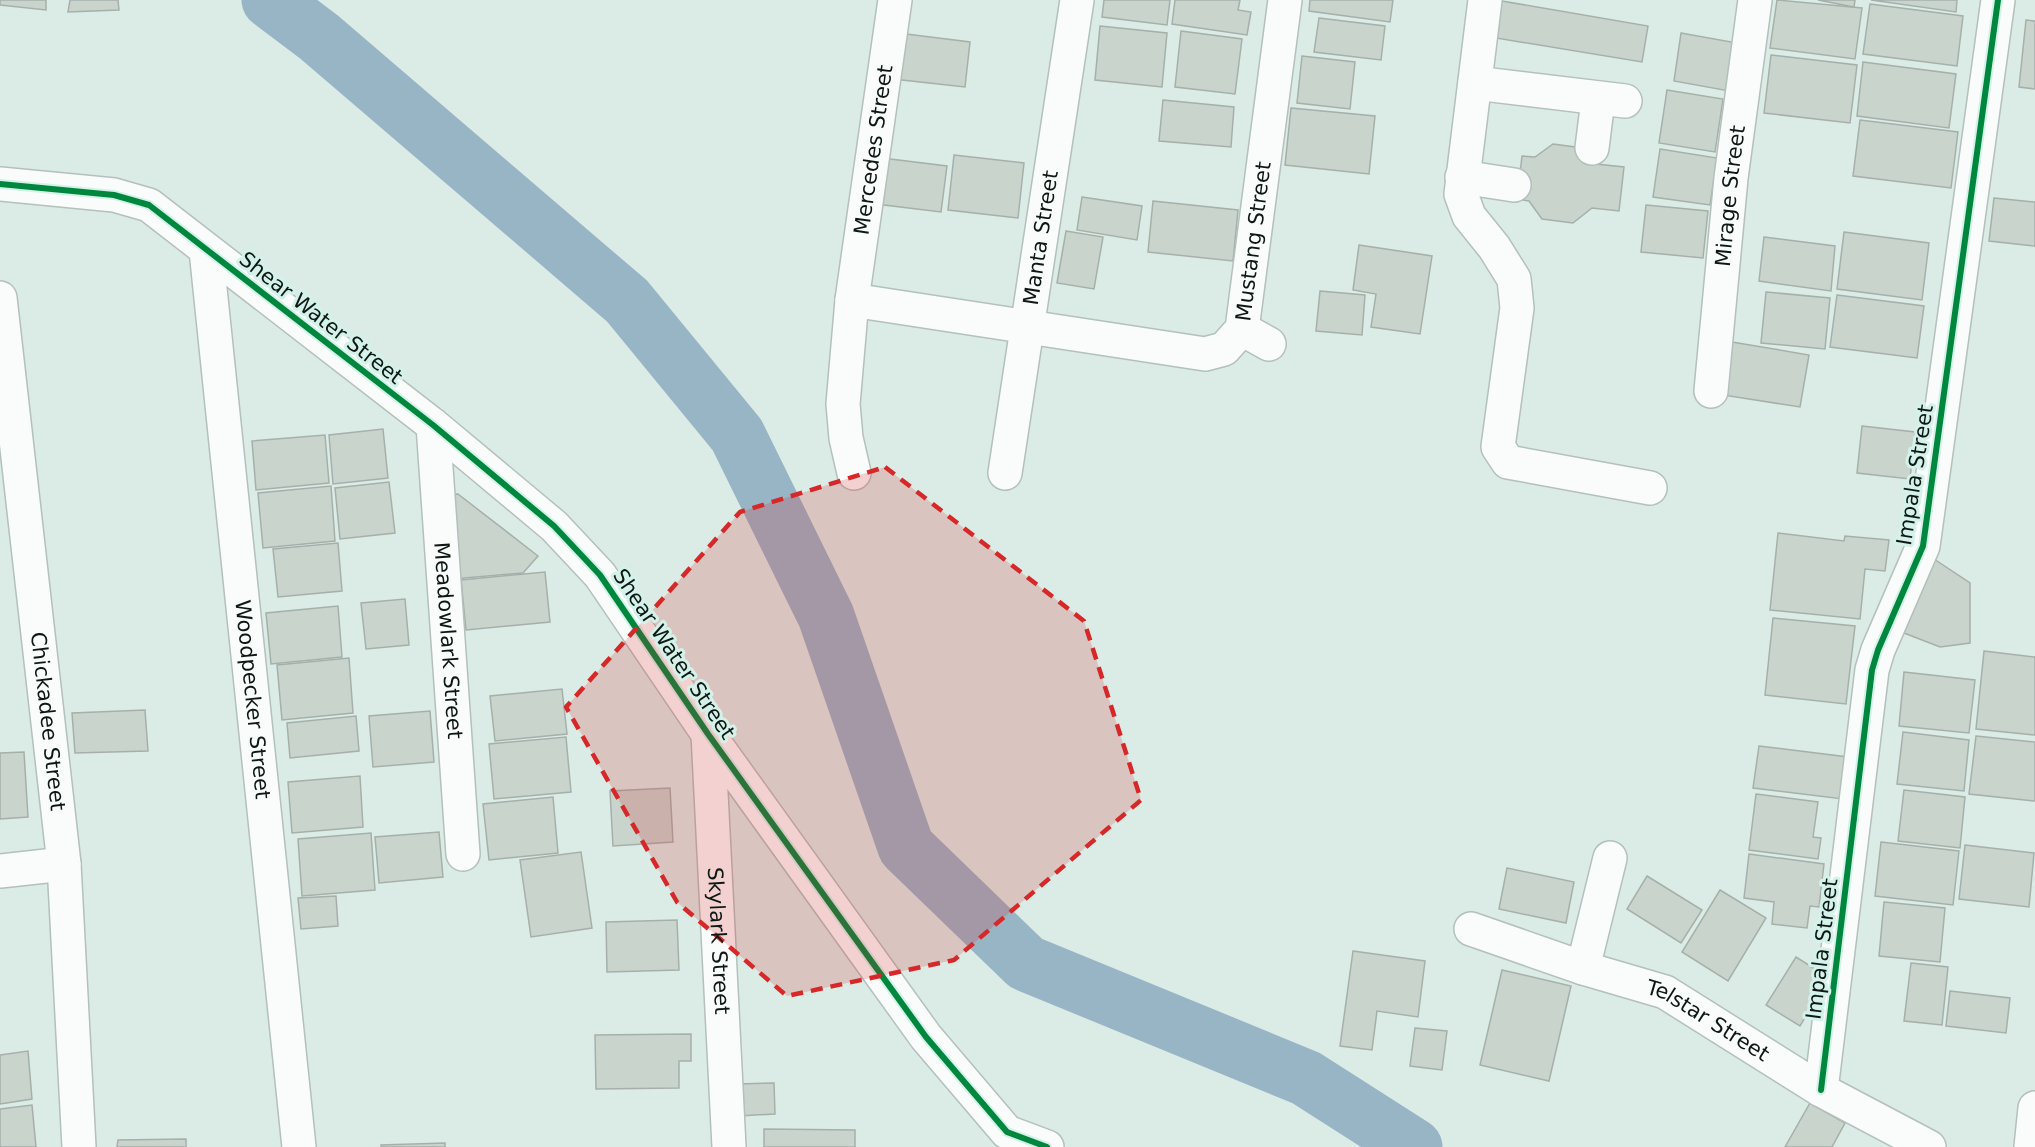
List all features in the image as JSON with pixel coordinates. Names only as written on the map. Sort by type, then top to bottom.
[{"type":"street","name":"Mercedes Street","points":[[854,473],[846,438],[843,404],[852,300],[895,0]]},
{"type":"street","name":"Manta Street","points":[[1005,473],[1077,0]]},
{"type":"street","name":"Mustang Street","points":[[852,300],[1028,325],[1205,354],[1255,337],[1285,0]]},
{"type":"street","points":[[1485,0],[1461,194],[1469,216],[1494,247],[1514,279],[1517,308],[1498,438],[1503,457],[1508,462],[1650,488]]},
{"type":"street","name":"Mirage Street","points":[[1711,391],[1731,178],[1755,0]]},
{"type":"street","name":"Impala Street","points":[[1821,1090],[1872,670],[1878,650],[1923,546],[1998,0]]},
{"type":"street","points":[[1475,83],[1612,100],[1592,148]]},
{"type":"street","points":[[1462,177],[1514,185]]},
{"type":"street","name":"Shear Water Street","points":[[0,184],[114,195],[149,205],[433,425],[554,526],[600,575],[708,734],[926,1037],[1007,1139],[1047,1147]]},
{"type":"street","name":"Woodpecker Street","points":[[206,250],[298,1147]]},
{"type":"street","name":"Chickadee Street","points":[[0,298],[64,864],[79,1147]]},
{"type":"street","name":"Meadowlark Street","points":[[433,425],[463,854]]},
{"type":"street","name":"Skylark Street","points":[[708,734],[729,1147]]},
{"type":"street","points":[[1583,968],[1610,858]]},
{"type":"street","points":[[0,870],[64,864]]},
{"type":"street","name":"Telstar Street","points":[[1471,929],[1583,968],[1665,992],[1821,1090],[1929,1147]]},
{"type":"street","points":[[2031,1147],[2035,1108]]},
{"type":"highlighted area","points":[[885,467],[1084,621],[1141,800],[954,960],[787,996],[677,902],[566,707],[740,512]]},
{"type":"building","points":[[0,0],[46,0],[46,10],[0,5]]},
{"type":"building","points":[[70,0],[118,0],[119,10],[68,12]]},
{"type":"building","points":[[1104,0],[1170,0],[1167,25],[1102,17]]},
{"type":"building","points":[[1175,0],[1240,0],[1238,10],[1251,12],[1247,35],[1172,24]]},
{"type":"building","points":[[1310,0],[1393,0],[1390,22],[1309,11]]},
{"type":"building","points":[[1496,0],[1648,26],[1642,62],[1490,37]]},
{"type":"building","points":[[1777,0],[1862,8],[1855,59],[1770,48]]},
{"type":"building","points":[[1818,0],[1855,0],[1854,7]]},
{"type":"building","points":[[1871,0],[1957,0],[1956,12]]},
{"type":"building","points":[[1870,4],[1963,16],[1957,66],[1863,54]]},
{"type":"building","points":[[1319,18],[1385,26],[1381,60],[1314,52]]},
{"type":"building","points":[[2026,20],[2035,21],[2035,89],[2019,87]]},
{"type":"building","points":[[1100,26],[1167,33],[1162,87],[1095,80]]},
{"type":"building","points":[[1181,31],[1242,39],[1235,94],[1175,87]]},
{"type":"building","points":[[898,33],[970,42],[965,87],[893,79]]},
{"type":"building","points":[[1681,33],[1737,43],[1729,91],[1674,81]]},
{"type":"building","points":[[1771,55],[1857,65],[1850,123],[1764,113]]},
{"type":"building","points":[[1302,56],[1355,62],[1350,109],[1297,103]]},
{"type":"building","points":[[1863,62],[1956,74],[1949,128],[1857,116]]},
{"type":"building","points":[[1667,90],[1723,99],[1715,152],[1659,143]]},
{"type":"building","points":[[1163,100],[1234,107],[1231,147],[1159,141]]},
{"type":"building","points":[[1291,108],[1375,116],[1369,174],[1285,165]]},
{"type":"building","points":[[1860,120],[1958,132],[1951,188],[1853,176]]},
{"type":"building","points":[[1553,144],[1583,148],[1596,164],[1624,167],[1619,211],[1592,208],[1573,223],[1542,219],[1529,201],[1517,199],[1522,156],[1535,157]]},
{"type":"building","points":[[1660,149],[1717,158],[1710,205],[1653,197]]},
{"type":"building","points":[[954,155],[1024,163],[1018,218],[948,210]]},
{"type":"building","points":[[882,158],[947,166],[941,212],[876,204]]},
{"type":"building","points":[[1082,197],[1142,206],[1137,240],[1077,230]]},
{"type":"building","points":[[1994,198],[2035,202],[2035,246],[1989,241]]},
{"type":"building","points":[[1153,201],[1238,210],[1233,261],[1148,252]]},
{"type":"building","points":[[1646,205],[1708,211],[1703,258],[1641,252]]},
{"type":"building","points":[[1066,231],[1103,237],[1094,289],[1057,283]]},
{"type":"building","points":[[1844,232],[1929,243],[1922,300],[1837,289]]},
{"type":"building","points":[[1764,237],[1835,246],[1831,291],[1759,281]]},
{"type":"building","points":[[1359,245],[1432,256],[1420,334],[1371,327],[1376,294],[1353,290]]},
{"type":"building","points":[[1320,291],[1365,295],[1362,335],[1316,331]]},
{"type":"building","points":[[1766,292],[1830,298],[1825,349],[1761,343]]},
{"type":"building","points":[[1837,295],[1924,306],[1917,358],[1830,347]]},
{"type":"building","points":[[1732,342],[1809,355],[1800,407],[1723,395]]},
{"type":"building","points":[[1862,426],[1915,432],[1910,479],[1857,473]]},
{"type":"building","points":[[383,429],[388,478],[333,484],[329,435]]},
{"type":"building","points":[[325,435],[329,483],[256,490],[252,441]]},
{"type":"building","points":[[389,482],[395,533],[340,539],[335,488]]},
{"type":"building","points":[[331,486],[335,541],[263,548],[258,493]]},
{"type":"building","points":[[458,494],[538,556],[523,573],[453,579],[445,495]]},
{"type":"building","points":[[1778,533],[1844,541],[1845,536],[1889,540],[1885,571],[1865,569],[1860,619],[1770,610]]},
{"type":"building","points":[[338,543],[342,591],[278,597],[273,549]]},
{"type":"building","points":[[1934,559],[1970,583],[1970,643],[1940,647],[1904,633]]},
{"type":"building","points":[[545,572],[550,622],[466,630],[461,580]]},
{"type":"building","points":[[405,599],[409,645],[366,649],[361,603]]},
{"type":"building","points":[[338,606],[342,657],[271,664],[266,613]]},
{"type":"building","points":[[1773,618],[1855,626],[1846,704],[1765,695]]},
{"type":"building","points":[[1984,651],[2035,657],[2035,735],[1976,729]]},
{"type":"building","points":[[349,658],[353,713],[282,720],[277,665]]},
{"type":"building","points":[[1904,672],[1975,680],[1969,733],[1899,726]]},
{"type":"building","points":[[562,689],[567,734],[495,741],[490,696]]},
{"type":"building","points":[[145,710],[148,751],[75,753],[72,713]]},
{"type":"building","points":[[430,711],[434,762],[373,767],[369,716]]},
{"type":"building","points":[[356,716],[359,751],[290,758],[287,723]]},
{"type":"building","points":[[1903,732],[1969,740],[1964,791],[1897,784]]},
{"type":"building","points":[[1976,736],[2035,742],[2035,801],[1969,794]]},
{"type":"building","points":[[566,737],[571,792],[494,799],[489,744]]},
{"type":"building","points":[[1759,746],[1848,757],[1843,799],[1753,788]]},
{"type":"building","points":[[24,752],[28,817],[0,819],[0,753]]},
{"type":"building","points":[[360,776],[363,827],[292,833],[288,782]]},
{"type":"building","points":[[670,788],[673,842],[613,846],[610,791]]},
{"type":"building","points":[[1904,790],[1965,797],[1960,848],[1898,841]]},
{"type":"building","points":[[1756,794],[1818,802],[1813,837],[1821,838],[1818,859],[1749,850]]},
{"type":"building","points":[[553,797],[558,853],[489,860],[483,804]]},
{"type":"building","points":[[439,832],[443,877],[379,883],[375,837]]},
{"type":"building","points":[[371,833],[375,890],[302,896],[298,839]]},
{"type":"building","points":[[1881,842],[1959,851],[1953,905],[1875,896]]},
{"type":"building","points":[[1965,845],[2034,853],[2029,907],[1959,899]]},
{"type":"building","points":[[581,852],[592,928],[531,937],[520,860]]},
{"type":"building","points":[[1749,854],[1824,864],[1819,907],[1810,906],[1807,928],[1772,924],[1774,902],[1744,898]]},
{"type":"building","points":[[1507,868],[1574,882],[1566,923],[1499,909]]},
{"type":"building","points":[[1647,876],[1702,910],[1681,943],[1627,909]]},
{"type":"building","points":[[1720,890],[1766,918],[1728,981],[1682,952]]},
{"type":"building","points":[[336,896],[338,926],[301,929],[298,898]]},
{"type":"building","points":[[1884,902],[1945,908],[1940,962],[1879,956]]},
{"type":"building","points":[[677,920],[679,970],[607,972],[606,922]]},
{"type":"building","points":[[1353,951],[1425,961],[1418,1017],[1377,1011],[1372,1050],[1340,1046]]},
{"type":"building","points":[[1796,957],[1829,978],[1800,1026],[1766,1005]]},
{"type":"building","points":[[1911,963],[1948,967],[1942,1025],[1904,1021]]},
{"type":"building","points":[[1502,970],[1571,986],[1549,1081],[1480,1065]]},
{"type":"building","points":[[1950,991],[2010,998],[2006,1033],[1946,1026]]},
{"type":"building","points":[[1415,1028],[1447,1031],[1442,1070],[1410,1066]]},
{"type":"building","points":[[691,1034],[691,1061],[679,1061],[679,1088],[596,1089],[595,1035]]},
{"type":"building","points":[[28,1051],[32,1099],[0,1104],[0,1055]]},
{"type":"building","points":[[774,1083],[775,1114],[739,1116],[738,1084]]},
{"type":"building","points":[[1810,1103],[1845,1123],[1832,1147],[1785,1147]]},
{"type":"building","points":[[32,1105],[36,1147],[0,1147],[0,1109]]},
{"type":"building","points":[[764,1129],[855,1130],[855,1147],[764,1147]]},
{"type":"building","points":[[186,1139],[186,1147],[117,1147],[118,1140]]},
{"type":"building","points":[[445,1143],[445,1147],[381,1147],[381,1145]]},
{"type":"waterway","points":[[270,0],[319,37],[627,301],[737,435],[826,616],[906,847],[1026,963],[1306,1078],[1414,1147]]},
{"type":"cycle path","points":[[1821,1090],[1872,670],[1878,650],[1923,546],[1998,0]]},
{"type":"cycle path","points":[[0,184],[114,195],[149,205],[433,425],[554,526],[600,575],[708,734],[926,1037],[1007,1132],[1047,1147]]}]
